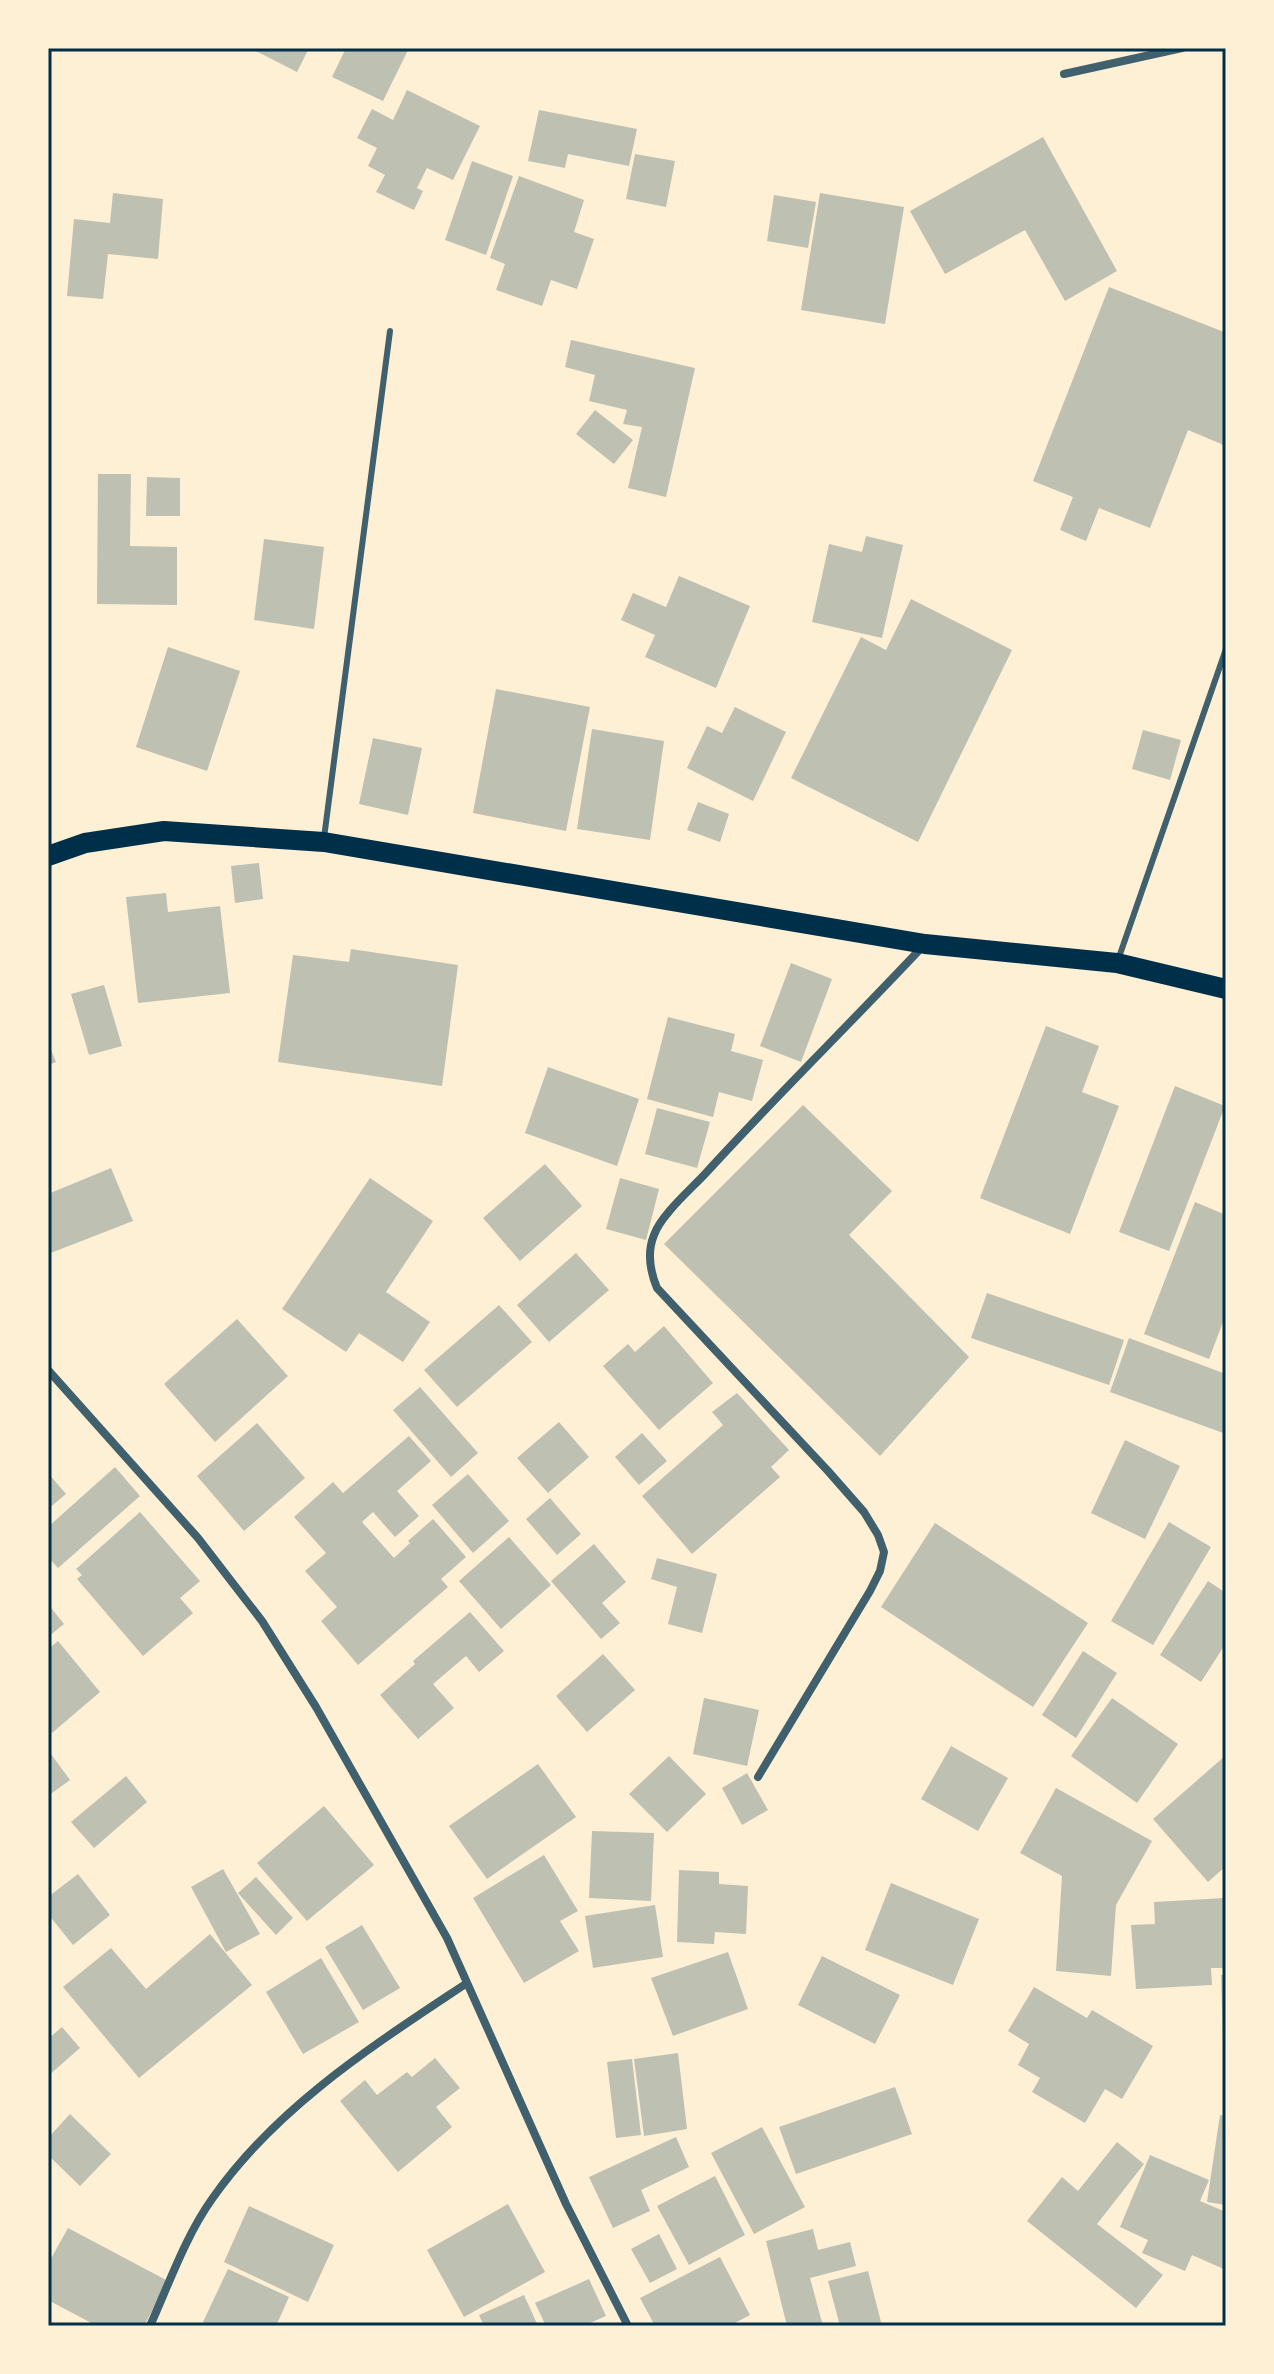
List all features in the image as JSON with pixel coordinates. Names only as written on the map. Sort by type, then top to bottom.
[{"type":"main road","points":[[48,856],[85,843],[164,831],[324,842],[925,944],[1117,963],[1226,989]]},
{"type":"street","points":[[1064,74],[1182,48]]},
{"type":"street","points":[[758,1777],[870,1591],[880,1571],[884,1552],[864,1512],[657,1288],[650,1272],[650,1253],[654,1234],[667,1215],[925,944]]},
{"type":"street","points":[[48,1370],[198,1538],[262,1621],[316,1707],[447,1938],[566,2204],[628,2326]]},
{"type":"street","points":[[150,2326],[192,2234],[210,2202],[234,2170],[272,2129],[335,2074],[467,1983]]},
{"type":"lane","points":[[324,842],[390,331]]},
{"type":"lane","points":[[1117,963],[1226,649]]},
{"type":"building","points":[[255,48],[309,48],[297,72]]},
{"type":"building","points":[[346,48],[409,48],[383,101],[332,77]]},
{"type":"building","points":[[407,90],[480,126],[453,180],[427,168],[417,188],[423,191],[414,210],[376,192],[385,175],[368,166],[377,148],[357,138],[372,109],[393,120]]},
{"type":"building","points":[[539,110],[637,129],[629,166],[568,154],[565,168],[528,161]]},
{"type":"building","points":[[1043,137],[1117,271],[1065,301],[1025,230],[945,274],[910,211]]},
{"type":"building","points":[[635,154],[675,161],[666,207],[626,199]]},
{"type":"building","points":[[472,161],[513,176],[486,255],[445,240]]},
{"type":"building","points":[[519,176],[584,200],[574,232],[594,239],[577,289],[551,280],[542,306],[496,290],[505,264],[490,258]]},
{"type":"building","points":[[113,193],[163,199],[158,259],[108,254],[103,299],[67,296],[74,219],[110,223]]},
{"type":"building","points":[[820,193],[904,207],[885,324],[801,310]]},
{"type":"building","points":[[774,195],[816,202],[808,248],[767,241]]},
{"type":"building","points":[[1109,287],[1224,332],[1226,446],[1188,430],[1150,528],[1099,508],[1086,541],[1060,530],[1073,497],[1033,481]]},
{"type":"building","points":[[571,340],[695,368],[666,497],[628,488],[642,427],[623,424],[627,410],[589,401],[595,375],[565,367]]},
{"type":"building","points":[[595,410],[633,440],[614,464],[576,434]]},
{"type":"building","points":[[98,474],[131,474],[130,546],[177,547],[177,605],[97,604]]},
{"type":"building","points":[[147,477],[180,478],[180,516],[146,516]]},
{"type":"building","points":[[866,536],[903,545],[882,638],[812,622],[829,544],[862,552]]},
{"type":"building","points":[[264,539],[324,547],[314,629],[254,620]]},
{"type":"building","points":[[679,576],[750,606],[716,688],[645,657],[655,635],[621,620],[633,593],[666,607]]},
{"type":"building","points":[[911,599],[1012,650],[918,842],[791,778],[861,637],[886,650]]},
{"type":"building","points":[[168,647],[240,671],[207,771],[136,747]]},
{"type":"building","points":[[496,689],[590,707],[566,831],[473,813]]},
{"type":"building","points":[[735,707],[786,732],[753,801],[687,768],[707,726],[722,733]]},
{"type":"building","points":[[592,729],[664,741],[650,840],[577,829]]},
{"type":"building","points":[[1143,730],[1181,740],[1170,780],[1132,769]]},
{"type":"building","points":[[373,738],[422,748],[408,815],[359,804]]},
{"type":"building","points":[[698,802],[729,814],[720,842],[687,830]]},
{"type":"building","points":[[259,863],[263,899],[235,903],[231,866]]},
{"type":"building","points":[[166,893],[168,912],[220,906],[230,993],[138,1003],[126,897]]},
{"type":"building","points":[[351,949],[458,965],[442,1086],[278,1062],[293,955],[349,962]]},
{"type":"building","points":[[791,963],[832,979],[801,1062],[760,1046]]},
{"type":"building","points":[[104,985],[122,1046],[89,1055],[71,994]]},
{"type":"building","points":[[668,1017],[735,1034],[731,1051],[763,1060],[752,1101],[719,1092],[713,1117],[647,1099]]},
{"type":"building","points":[[1046,1026],[1099,1046],[1082,1092],[1119,1106],[1070,1234],[980,1198]]},
{"type":"building","points":[[48,1043],[56,1062],[48,1065]]},
{"type":"building","points":[[548,1067],[639,1099],[617,1166],[525,1133]]},
{"type":"building","points":[[1175,1086],[1225,1106],[1169,1251],[1119,1232]]},
{"type":"building","points":[[803,1105],[892,1191],[849,1235],[969,1357],[880,1456],[664,1244]]},
{"type":"building","points":[[657,1108],[710,1122],[697,1168],[645,1154]]},
{"type":"building","points":[[545,1164],[582,1206],[520,1261],[483,1218]]},
{"type":"building","points":[[111,1168],[133,1221],[48,1254],[48,1194]]},
{"type":"building","points":[[370,1178],[433,1221],[386,1292],[430,1322],[403,1362],[359,1333],[346,1352],[282,1309]]},
{"type":"building","points":[[620,1178],[659,1189],[646,1240],[606,1229]]},
{"type":"building","points":[[1195,1202],[1226,1215],[1226,1314],[1209,1359],[1144,1334]]},
{"type":"building","points":[[576,1253],[609,1290],[549,1342],[517,1305]]},
{"type":"building","points":[[987,1293],[1124,1340],[1109,1385],[971,1338]]},
{"type":"building","points":[[499,1305],[532,1342],[457,1407],[424,1370]]},
{"type":"building","points":[[237,1319],[288,1376],[215,1442],[164,1384]]},
{"type":"building","points":[[664,1326],[713,1383],[659,1430],[603,1366],[628,1344],[635,1352]]},
{"type":"building","points":[[1129,1338],[1226,1374],[1226,1434],[1110,1392]]},
{"type":"building","points":[[420,1387],[478,1453],[451,1477],[393,1410]]},
{"type":"building","points":[[737,1393],[789,1450],[771,1467],[780,1477],[692,1554],[642,1496],[723,1425],[712,1412]]},
{"type":"building","points":[[559,1422],[589,1457],[548,1493],[517,1458]]},
{"type":"building","points":[[257,1423],[305,1478],[244,1531],[197,1476]]},
{"type":"building","points":[[642,1433],[667,1461],[639,1485],[615,1457]]},
{"type":"building","points":[[409,1436],[431,1461],[397,1491],[419,1516],[395,1537],[373,1512],[362,1522],[394,1558],[433,1519],[466,1557],[441,1579],[448,1587],[358,1665],[321,1621],[337,1607],[305,1571],[326,1553],[294,1517],[333,1482],[343,1493]]},
{"type":"building","points":[[1125,1440],[1180,1466],[1145,1539],[1091,1513]]},
{"type":"building","points":[[115,1467],[140,1496],[58,1568],[48,1557],[48,1527]]},
{"type":"building","points":[[48,1473],[66,1494],[48,1509]]},
{"type":"building","points":[[468,1474],[509,1521],[473,1553],[432,1505]]},
{"type":"building","points":[[550,1498],[581,1534],[557,1555],[526,1519]]},
{"type":"building","points":[[140,1512],[200,1581],[180,1598],[193,1613],[143,1656],[77,1579],[82,1575],[76,1569]]},
{"type":"building","points":[[1169,1522],[1211,1547],[1153,1645],[1111,1621]]},
{"type":"building","points":[[935,1523],[1088,1623],[1033,1707],[881,1607]]},
{"type":"building","points":[[509,1537],[551,1585],[501,1629],[459,1581]]},
{"type":"building","points":[[594,1544],[626,1582],[602,1603],[620,1623],[601,1639],[551,1581]]},
{"type":"building","points":[[657,1558],[717,1574],[702,1633],[668,1624],[677,1587],[651,1579]]},
{"type":"building","points":[[1208,1581],[1226,1593],[1226,1643],[1201,1682],[1160,1655]]},
{"type":"building","points":[[48,1604],[64,1624],[48,1637]]},
{"type":"building","points":[[470,1612],[504,1651],[479,1672],[466,1656],[433,1684],[454,1708],[418,1739],[380,1695],[415,1664],[413,1661]]},
{"type":"building","points":[[58,1641],[100,1692],[52,1733],[48,1727],[48,1649]]},
{"type":"building","points":[[1083,1651],[1117,1673],[1076,1738],[1042,1715]]},
{"type":"building","points":[[603,1654],[635,1690],[587,1732],[556,1696]]},
{"type":"building","points":[[704,1698],[759,1710],[747,1766],[693,1754]]},
{"type":"building","points":[[1112,1698],[1178,1744],[1137,1803],[1071,1756]]},
{"type":"building","points":[[951,1746],[1008,1778],[978,1831],[921,1799]]},
{"type":"building","points":[[48,1750],[70,1780],[48,1796]]},
{"type":"building","points":[[1226,1755],[1226,1866],[1208,1882],[1153,1819]]},
{"type":"building","points":[[669,1756],[706,1794],[667,1832],[629,1794]]},
{"type":"building","points":[[538,1764],[576,1817],[487,1879],[449,1826]]},
{"type":"building","points":[[747,1773],[768,1810],[742,1825],[722,1788]]},
{"type":"building","points":[[126,1776],[147,1802],[94,1848],[71,1822]]},
{"type":"building","points":[[1056,1788],[1152,1841],[1116,1905],[1111,1976],[1056,1971],[1062,1876],[1020,1853]]},
{"type":"building","points":[[324,1806],[374,1865],[307,1921],[257,1863]]},
{"type":"building","points":[[592,1831],[654,1833],[651,1901],[589,1898]]},
{"type":"building","points":[[544,1855],[578,1911],[560,1921],[579,1951],[524,1983],[473,1898]]},
{"type":"building","points":[[223,1869],[260,1934],[226,1952],[191,1887]]},
{"type":"building","points":[[679,1870],[719,1872],[719,1884],[748,1886],[746,1934],[715,1932],[714,1944],[677,1942]]},
{"type":"building","points":[[78,1874],[110,1915],[73,1945],[48,1914],[48,1897]]},
{"type":"building","points":[[256,1877],[293,1918],[276,1935],[238,1893]]},
{"type":"building","points":[[891,1883],[979,1919],[953,1985],[865,1950]]},
{"type":"building","points":[[1225,1898],[1226,1968],[1211,1968],[1212,1985],[1136,1989],[1131,1925],[1155,1924],[1154,1902]]},
{"type":"building","points":[[655,1905],[663,1957],[593,1968],[585,1916]]},
{"type":"building","points":[[362,1925],[400,1988],[363,2010],[325,1947]]},
{"type":"building","points":[[210,1934],[252,1985],[139,2078],[63,1987],[111,1948],[146,1989]]},
{"type":"building","points":[[728,1952],[748,2009],[673,2036],[651,1978]]},
{"type":"building","points":[[822,1956],[900,1995],[875,2044],[798,2005]]},
{"type":"building","points":[[321,1958],[359,2022],[303,2054],[266,1992]]},
{"type":"building","points":[[1221,1975],[1226,1975],[1226,2044],[1223,2044]]},
{"type":"building","points":[[1034,1987],[1087,2018],[1092,2010],[1153,2046],[1122,2099],[1105,2089],[1085,2123],[1032,2092],[1040,2078],[1018,2065],[1029,2044],[1008,2031]]},
{"type":"building","points":[[62,2027],[80,2048],[48,2076],[48,2039]]},
{"type":"building","points":[[678,2053],[687,2129],[644,2136],[634,2059]]},
{"type":"building","points":[[435,2058],[460,2088],[436,2107],[452,2127],[398,2172],[340,2101],[365,2080],[377,2095],[407,2072],[412,2077]]},
{"type":"building","points":[[632,2059],[641,2135],[616,2138],[607,2062]]},
{"type":"building","points":[[895,2087],[912,2134],[796,2174],[779,2127]]},
{"type":"building","points":[[70,2114],[111,2154],[80,2186],[48,2155],[48,2138]]},
{"type":"building","points":[[1220,2115],[1226,2116],[1226,2205],[1207,2202]]},
{"type":"building","points":[[762,2127],[805,2207],[754,2234],[711,2153]]},
{"type":"building","points":[[676,2137],[689,2167],[641,2190],[650,2211],[613,2228],[589,2177]]},
{"type":"building","points":[[1117,2142],[1144,2164],[1097,2224],[1163,2275],[1136,2308],[1027,2221],[1062,2177],[1078,2191]]},
{"type":"building","points":[[1150,2155],[1209,2180],[1200,2201],[1226,2212],[1226,2270],[1192,2255],[1185,2271],[1142,2253],[1148,2240],[1120,2227]]},
{"type":"building","points":[[715,2176],[745,2235],[689,2265],[657,2206]]},
{"type":"building","points":[[508,2204],[545,2272],[464,2317],[427,2250]]},
{"type":"building","points":[[249,2206],[334,2245],[308,2302],[224,2262]]},
{"type":"building","points":[[68,2228],[168,2281],[144,2326],[97,2326],[48,2300],[48,2264]]},
{"type":"building","points":[[813,2229],[818,2250],[850,2242],[856,2266],[810,2278],[823,2326],[787,2326],[766,2241]]},
{"type":"building","points":[[659,2234],[677,2269],[650,2283],[631,2249]]},
{"type":"building","points":[[720,2257],[750,2315],[729,2326],[655,2326],[640,2298]]},
{"type":"building","points":[[228,2269],[289,2297],[276,2326],[212,2326],[203,2322]]},
{"type":"building","points":[[868,2271],[882,2326],[840,2326],[828,2281]]},
{"type":"building","points":[[589,2279],[606,2316],[583,2326],[546,2326],[535,2303]]},
{"type":"building","points":[[524,2295],[538,2326],[484,2326],[479,2315]]}]
